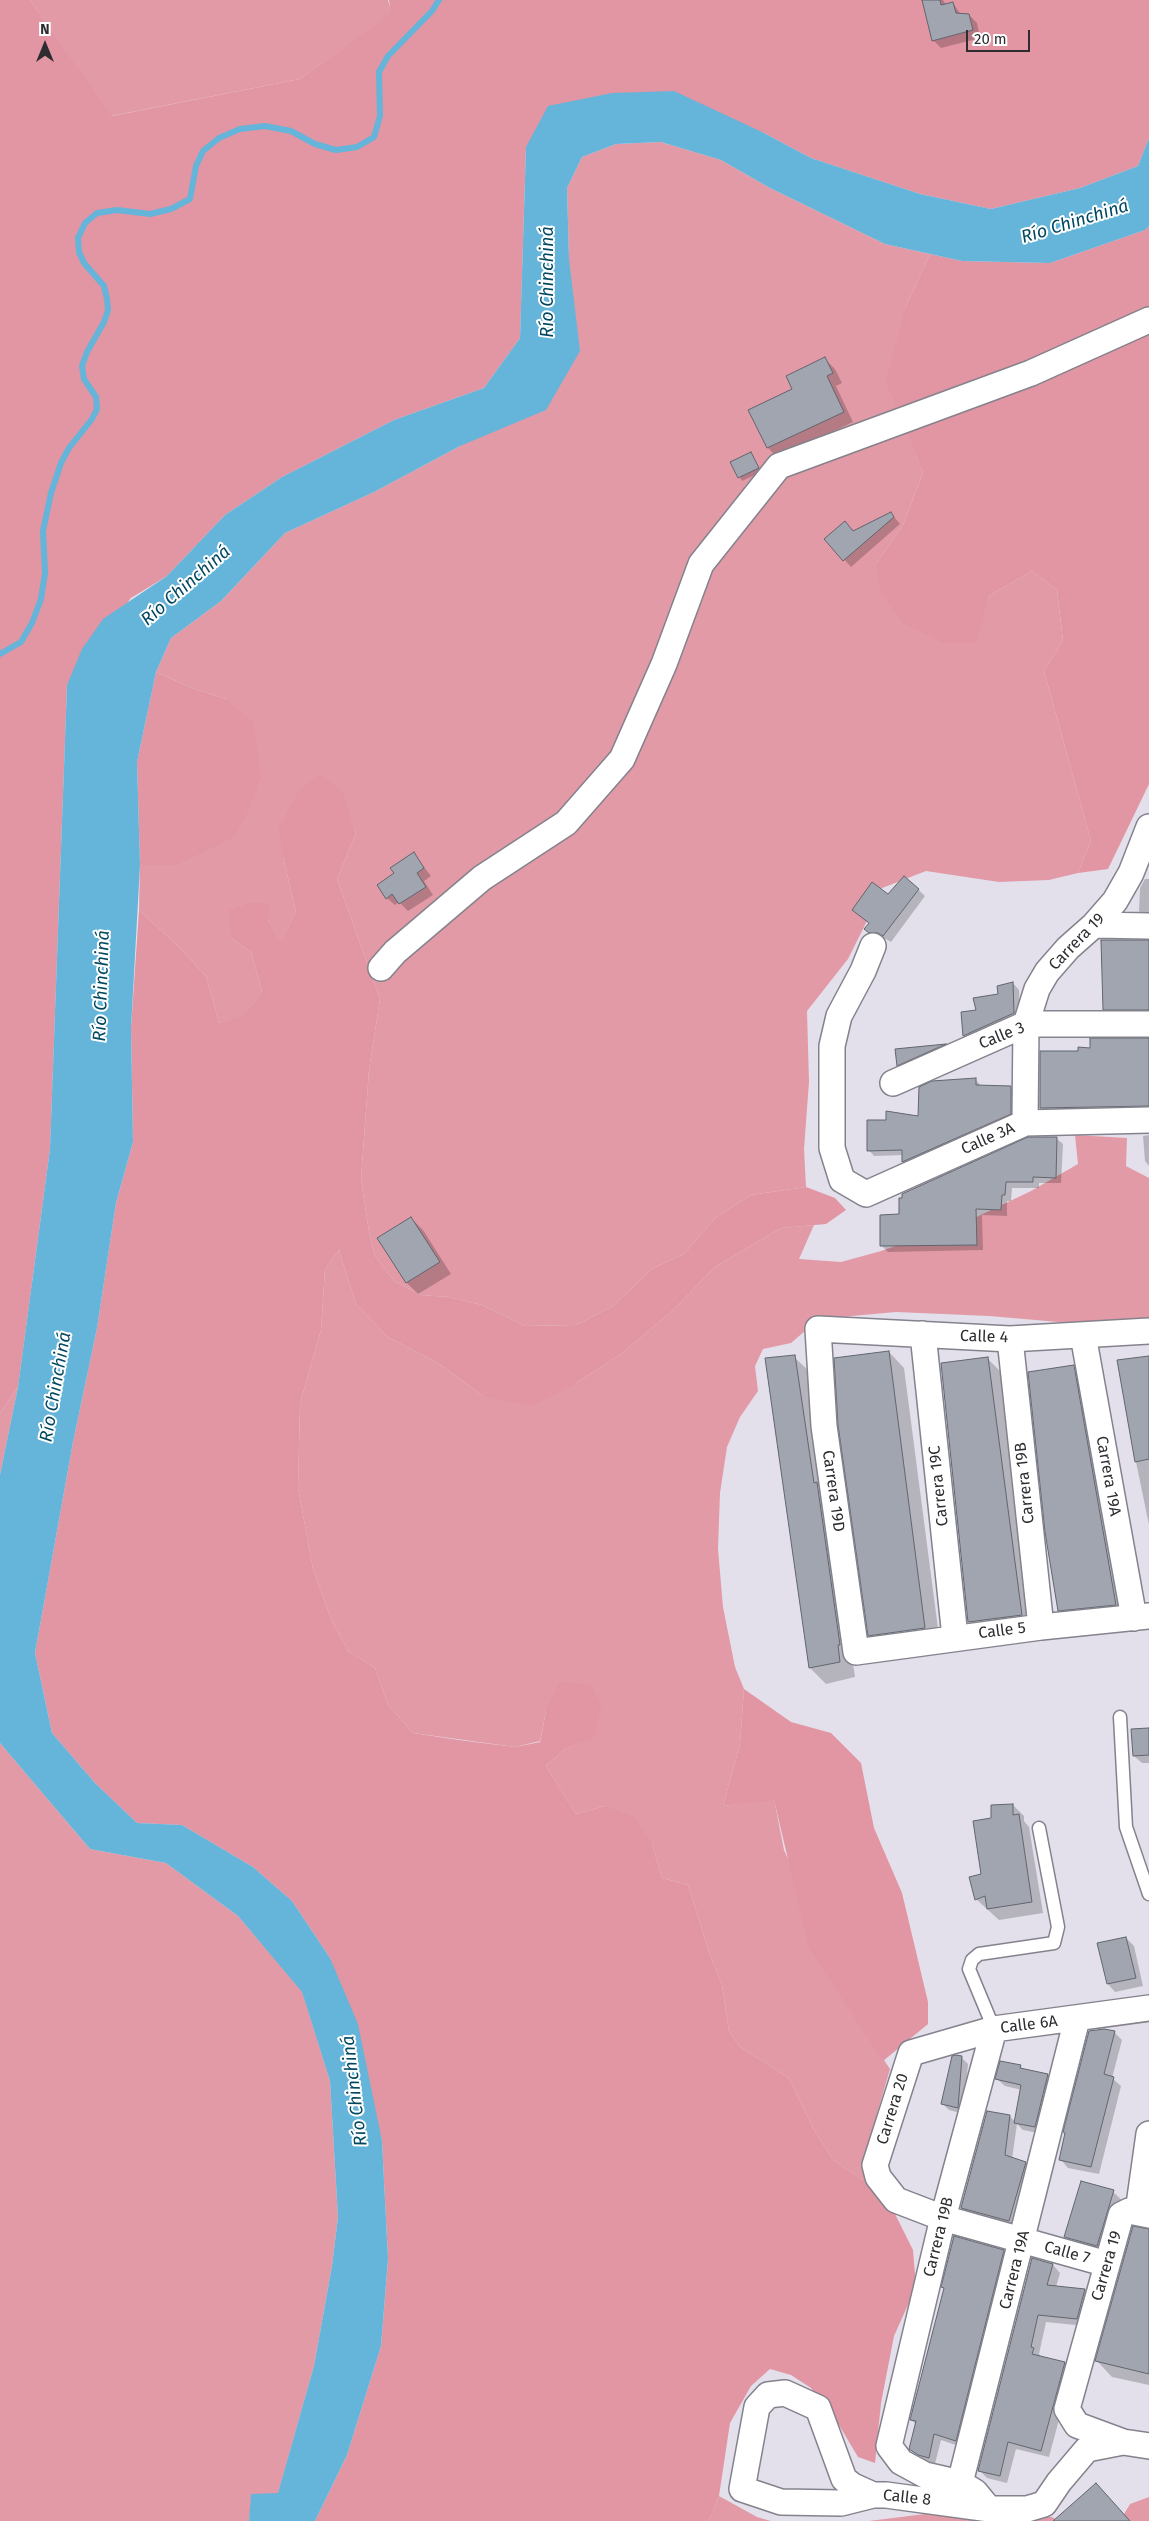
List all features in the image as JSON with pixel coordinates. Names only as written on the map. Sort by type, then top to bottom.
[{"type":"street","points":[[381,968],[395,952],[482,878],[566,823],[622,759],[664,664],[701,564],[779,466],[1031,373],[1149,320]]},
{"type":"street","name":"Carrera 19","points":[[1025,1123],[1026,1024],[1037,989],[1047,972],[1068,948],[1094,925],[1115,901],[1131,873],[1148,830]]},
{"type":"street","points":[[1094,925],[1149,926]]},
{"type":"street","name":"Calle 3A","points":[[873,946],[863,971],[839,1016],[832,1046],[832,1148],[842,1180],[866,1194],[1025,1123],[1149,1120]]},
{"type":"street","name":"Calle 3","points":[[893,1083],[1026,1024],[1149,1024]]},
{"type":"street","name":"Calle 4","points":[[818,1329],[1010,1338],[1149,1331]]},
{"type":"street","name":"Carrera 19D","points":[[818,1329],[824,1426],[856,1652]]},
{"type":"street","name":"Carrera 19C","points":[[923,1334],[955,1637]]},
{"type":"street","name":"Carrera 19A","points":[[1083,1335],[1141,1617]]},
{"type":"street","name":"Carrera 19B","points":[[1010,1338],[1041,1627]]},
{"type":"street","name":"Calle 5","points":[[856,1652],[955,1637],[1141,1617]]},
{"type":"street","name":"Calle 6A","points":[[911,2053],[994,2029],[1149,2008]]},
{"type":"street","name":"Carrera 19A","points":[[960,2483],[1077,2019]]},
{"type":"street","name":"Carrera 19B","points":[[960,2483],[925,2475],[901,2462],[889,2446],[943,2218],[994,2029]]},
{"type":"street","name":"Carrera 20","points":[[875,2165],[911,2053]]},
{"type":"street","name":"Carrera 19","points":[[1123,2442],[1077,2425],[1067,2409],[1121,2215],[1129,2211],[1143,2213],[1149,2134]]},
{"type":"street","name":"Calle 7","points":[[875,2165],[878,2177],[896,2200],[943,2218],[1022,2242],[1107,2264]]},
{"type":"street","name":"Calle 8","points":[[873,2495],[853,2486],[844,2479],[818,2408],[786,2393],[768,2395],[757,2407],[742,2489],[780,2502],[841,2503],[873,2495],[886,2495],[988,2509],[1027,2509],[1044,2504],[1071,2467],[1087,2449],[1123,2442]]},
{"type":"street","points":[[1123,2442],[1149,2446]]},
{"type":"street","points":[[960,2483],[974,2492],[988,2509]]},
{"type":"lane","points":[[1120,1717],[1126,1827],[1149,1894]]},
{"type":"lane","points":[[994,2029],[969,1969],[972,1960],[979,1954],[1054,1943],[1058,1927],[1039,1828]]},
{"type":"shaded area","points":[[0,0],[30,0],[112,116],[300,79],[391,13],[389,0],[1149,0],[1149,138],[1138,166],[1080,188],[991,209],[920,194],[811,158],[762,132],[526,147],[520,338],[484,388],[394,420],[282,477],[225,515],[167,576],[131,598],[67,685],[50,1149],[18,1387],[0,1413]]},
{"type":"shaded area","points":[[30,0],[388,0],[392,13],[300,79],[111,116]]},
{"type":"shaded area","points":[[661,142],[721,160],[770,188],[885,244],[930,254],[906,306],[900,415],[923,473],[903,525],[876,564],[974,643],[990,595],[1032,571],[1057,590],[1063,641],[1044,671],[1091,841],[1078,873],[1049,880],[999,882],[926,871],[877,890],[867,921],[848,959],[807,1011],[809,1082],[804,1149],[806,1187],[751,1195],[715,1218],[684,1254],[653,1268],[613,1306],[576,1325],[525,1326],[482,1305],[449,1297],[421,1295],[394,1281],[375,1256],[369,1232],[361,1179],[369,1070],[380,999],[337,879],[356,833],[342,792],[320,773],[283,857],[296,911],[281,943],[268,920],[232,939],[251,952],[262,991],[245,1016],[219,1023],[206,976],[177,945],[139,910],[140,865],[176,865],[226,699],[192,688],[156,672],[171,638],[221,601],[285,533],[374,492],[460,446],[569,259],[567,188],[582,157],[616,144]]},
{"type":"shaded area","points":[[1149,226],[1149,784],[1108,869],[1078,873],[1091,841],[1044,671],[1063,641],[1057,590],[1032,571],[990,595],[975,643],[944,643],[903,623],[880,592],[876,564],[903,525],[923,473],[886,382],[906,306],[930,254],[962,261],[1050,263],[1145,230]]},
{"type":"shaded area","points":[[156,672],[192,688],[226,699],[253,722],[261,777],[249,809],[234,837],[176,865],[140,865],[137,762]]},
{"type":"shaded area","points":[[320,773],[343,792],[356,833],[337,879],[380,999],[369,1070],[361,1179],[369,1232],[375,1256],[394,1281],[421,1295],[449,1297],[482,1305],[525,1326],[576,1325],[613,1306],[653,1268],[684,1254],[715,1218],[751,1195],[806,1187],[835,1198],[846,1210],[826,1224],[781,1228],[715,1267],[672,1311],[621,1354],[576,1383],[531,1406],[483,1396],[438,1363],[388,1337],[356,1304],[339,1250],[325,1269],[321,1330],[300,1403],[298,1488],[313,1569],[331,1619],[348,1651],[375,1668],[388,1705],[413,1733],[459,1740],[515,1747],[540,1742],[546,1711],[559,1682],[591,1685],[601,1707],[595,1737],[565,1749],[546,1766],[576,1814],[605,1806],[634,1817],[652,1844],[662,1878],[688,1885],[710,1955],[722,1985],[729,2031],[740,2047],[789,2078],[813,2128],[833,2160],[886,2196],[913,2250],[916,2287],[894,2336],[881,2403],[875,2463],[858,2457],[839,2425],[811,2388],[791,2375],[770,2369],[751,2386],[730,2423],[719,2496],[709,2521],[315,2521],[347,2455],[381,2346],[388,2259],[382,2141],[330,1958],[292,1901],[253,1867],[182,1825],[137,1823],[95,1783],[52,1733],[35,1653],[73,1442],[97,1328],[116,1203],[133,1142],[131,1028],[139,910],[177,945],[206,976],[219,1023],[245,1015],[262,991],[251,952],[232,939],[228,911],[249,903],[269,903],[268,920],[281,942],[296,911],[283,857],[279,827],[298,793]]},
{"type":"shaded area","points":[[1075,1135],[1127,1138],[1126,1166],[1149,1178],[1149,1319],[1082,1324],[989,1316],[896,1312],[819,1319],[791,1343],[763,1349],[755,1366],[758,1391],[740,1417],[727,1447],[720,1493],[718,1549],[723,1607],[735,1667],[744,1689],[740,1744],[723,1806],[774,1799],[784,1850],[865,2032],[890,2069],[872,2131],[865,2182],[833,2160],[813,2128],[789,2078],[740,2047],[729,2031],[722,1985],[710,1955],[688,1885],[662,1878],[652,1844],[605,1806],[576,1814],[546,1766],[565,1749],[595,1736],[546,1711],[540,1741],[515,1747],[413,1733],[388,1705],[375,1668],[348,1651],[331,1619],[313,1569],[298,1488],[300,1403],[321,1330],[325,1269],[339,1250],[356,1304],[388,1337],[438,1363],[483,1396],[576,1383],[621,1354],[672,1311],[715,1267],[781,1228],[814,1225],[799,1259],[841,1262],[881,1251],[966,1222],[1031,1191],[1078,1164]]},
{"type":"shaded area","points":[[18,1387],[0,1475],[0,1413]]},
{"type":"shaded area","points":[[744,1689],[791,1722],[831,1733],[861,1763],[874,1828],[902,1893],[928,2002],[928,2024],[883,2061],[809,1948],[774,1800],[723,1806],[740,1744]]},
{"type":"shaded area","points":[[0,1743],[90,1849],[166,1863],[238,1916],[302,1991],[330,2081],[338,2217],[332,2266],[314,2366],[278,2494],[252,2494],[249,2521],[0,2521]]},
{"type":"shaded area","points":[[719,2496],[757,2517],[771,2521],[709,2521]]},
{"type":"shaded area","points":[[1149,2497],[1149,2521],[1120,2521],[1130,2504]]},
{"type":"shaded area","points":[[933,2513],[1052,2517],[1059,2521],[869,2521]]},
{"type":"water","name":"Río Chinchiná","points":[[674,91],[762,132],[811,158],[920,194],[991,209],[1080,188],[1138,166],[1149,138],[1149,226],[1145,230],[1050,263],[962,261],[885,244],[770,188],[721,160],[661,142],[616,144],[582,157],[567,188],[569,259],[580,351],[546,410],[460,446],[374,492],[285,533],[221,601],[171,638],[156,672],[137,762],[140,865],[131,1028],[133,1142],[116,1203],[97,1328],[73,1442],[35,1653],[52,1733],[95,1783],[137,1823],[182,1825],[253,1867],[292,1901],[330,1958],[358,2024],[382,2141],[388,2259],[381,2346],[347,2455],[315,2521],[249,2521],[251,2494],[278,2493],[314,2366],[332,2266],[338,2217],[330,2081],[302,1992],[238,1916],[166,1863],[90,1849],[0,1743],[0,1475],[18,1387],[50,1149],[67,685],[82,649],[103,619],[167,576],[225,515],[282,477],[394,420],[484,388],[520,338],[526,147],[548,106],[612,93]]},
{"type":"building","points":[[922,0],[940,0],[941,5],[953,2],[956,13],[969,14],[973,30],[932,41]]},
{"type":"building","points":[[825,357],[833,373],[827,376],[844,412],[767,448],[748,410],[792,389],[786,376]]},
{"type":"building","points":[[751,452],[759,468],[738,478],[730,462]]},
{"type":"building","points":[[891,512],[894,517],[843,561],[824,539],[845,521],[853,531]]},
{"type":"building","points":[[414,852],[424,868],[417,873],[426,887],[399,904],[392,894],[386,899],[377,885],[394,873],[390,868]]},
{"type":"building","points":[[904,876],[919,889],[883,936],[878,933],[869,933],[864,929],[869,923],[852,910],[872,882],[888,894]]},
{"type":"building","points":[[1101,940],[1149,940],[1149,1010],[1103,1010]]},
{"type":"building","points":[[1013,982],[1014,1013],[963,1036],[961,1012],[976,1010],[973,998],[998,994],[997,986]]},
{"type":"building","points":[[1090,1038],[1149,1038],[1149,1106],[1040,1108],[1040,1051],[1078,1051],[1078,1047],[1090,1048]]},
{"type":"building","points":[[946,1044],[897,1066],[895,1049]]},
{"type":"building","points":[[976,1078],[976,1085],[1011,1086],[1011,1114],[902,1162],[902,1150],[867,1151],[867,1120],[886,1120],[886,1111],[918,1116],[919,1087],[932,1081]]},
{"type":"building","points":[[1028,1137],[1057,1137],[1056,1178],[1033,1177],[1033,1182],[1006,1182],[1005,1195],[1002,1195],[1001,1210],[976,1209],[977,1245],[880,1246],[880,1215],[899,1214],[899,1198],[902,1198],[902,1194]]},
{"type":"building","points":[[411,1217],[440,1262],[406,1283],[377,1238]]},
{"type":"building","points":[[889,1351],[925,1628],[868,1636],[838,1425],[834,1358]]},
{"type":"building","points":[[795,1355],[814,1483],[817,1482],[840,1645],[838,1645],[840,1662],[809,1668],[765,1358]]},
{"type":"building","points":[[1149,1356],[1149,1459],[1135,1462],[1117,1360]]},
{"type":"building","points":[[988,1357],[1022,1615],[968,1622],[941,1363]]},
{"type":"building","points":[[1074,1365],[1116,1605],[1058,1611],[1045,1532],[1028,1372]]},
{"type":"building","points":[[1149,1728],[1149,1755],[1133,1756],[1131,1729]]},
{"type":"building","points":[[1013,1804],[1013,1815],[1019,1814],[1032,1902],[987,1909],[985,1896],[975,1900],[969,1877],[981,1874],[973,1821],[991,1818],[991,1805]]},
{"type":"building","points":[[1126,1937],[1136,1978],[1107,1984],[1097,1943]]},
{"type":"building","points":[[1104,2029],[1115,2031],[1104,2074],[1114,2077],[1091,2167],[1059,2160],[1065,2133],[1063,2132],[1089,2031]]},
{"type":"building","points":[[952,2056],[962,2056],[958,2108],[941,2104]]},
{"type":"building","points":[[1000,2061],[1021,2065],[1020,2068],[1048,2074],[1035,2127],[1014,2123],[1021,2085],[995,2079]]},
{"type":"building","points":[[987,2111],[1010,2115],[1005,2155],[1026,2162],[1009,2221],[961,2208]]},
{"type":"building","points":[[1081,2181],[1114,2190],[1097,2246],[1064,2237]]},
{"type":"building","points":[[1133,2226],[1149,2229],[1149,2374],[1095,2361]]},
{"type":"building","points":[[954,2236],[1004,2250],[956,2441],[934,2434],[929,2458],[918,2455],[909,2449],[916,2421],[910,2420],[944,2288],[941,2287]]},
{"type":"building","points":[[1032,2258],[1053,2264],[1047,2285],[1085,2289],[1077,2319],[1038,2315],[1031,2347],[1034,2348],[1032,2354],[1065,2362],[1041,2451],[1008,2442],[1000,2476],[978,2471]]},
{"type":"building","points":[[1096,2483],[1130,2521],[1053,2521]]},
{"type":"waterway","points":[[0,654],[21,642],[32,623],[41,599],[45,573],[43,531],[51,493],[61,463],[69,448],[92,419],[97,409],[96,397],[84,379],[82,366],[108,310],[104,286],[84,263],[79,252],[78,238],[85,223],[97,213],[117,210],[150,214],[171,209],[190,199],[196,166],[203,151],[219,138],[240,129],[265,126],[291,131],[315,144],[336,150],[357,147],[374,137],[380,116],[379,72],[388,56],[432,11],[439,0]]}]
